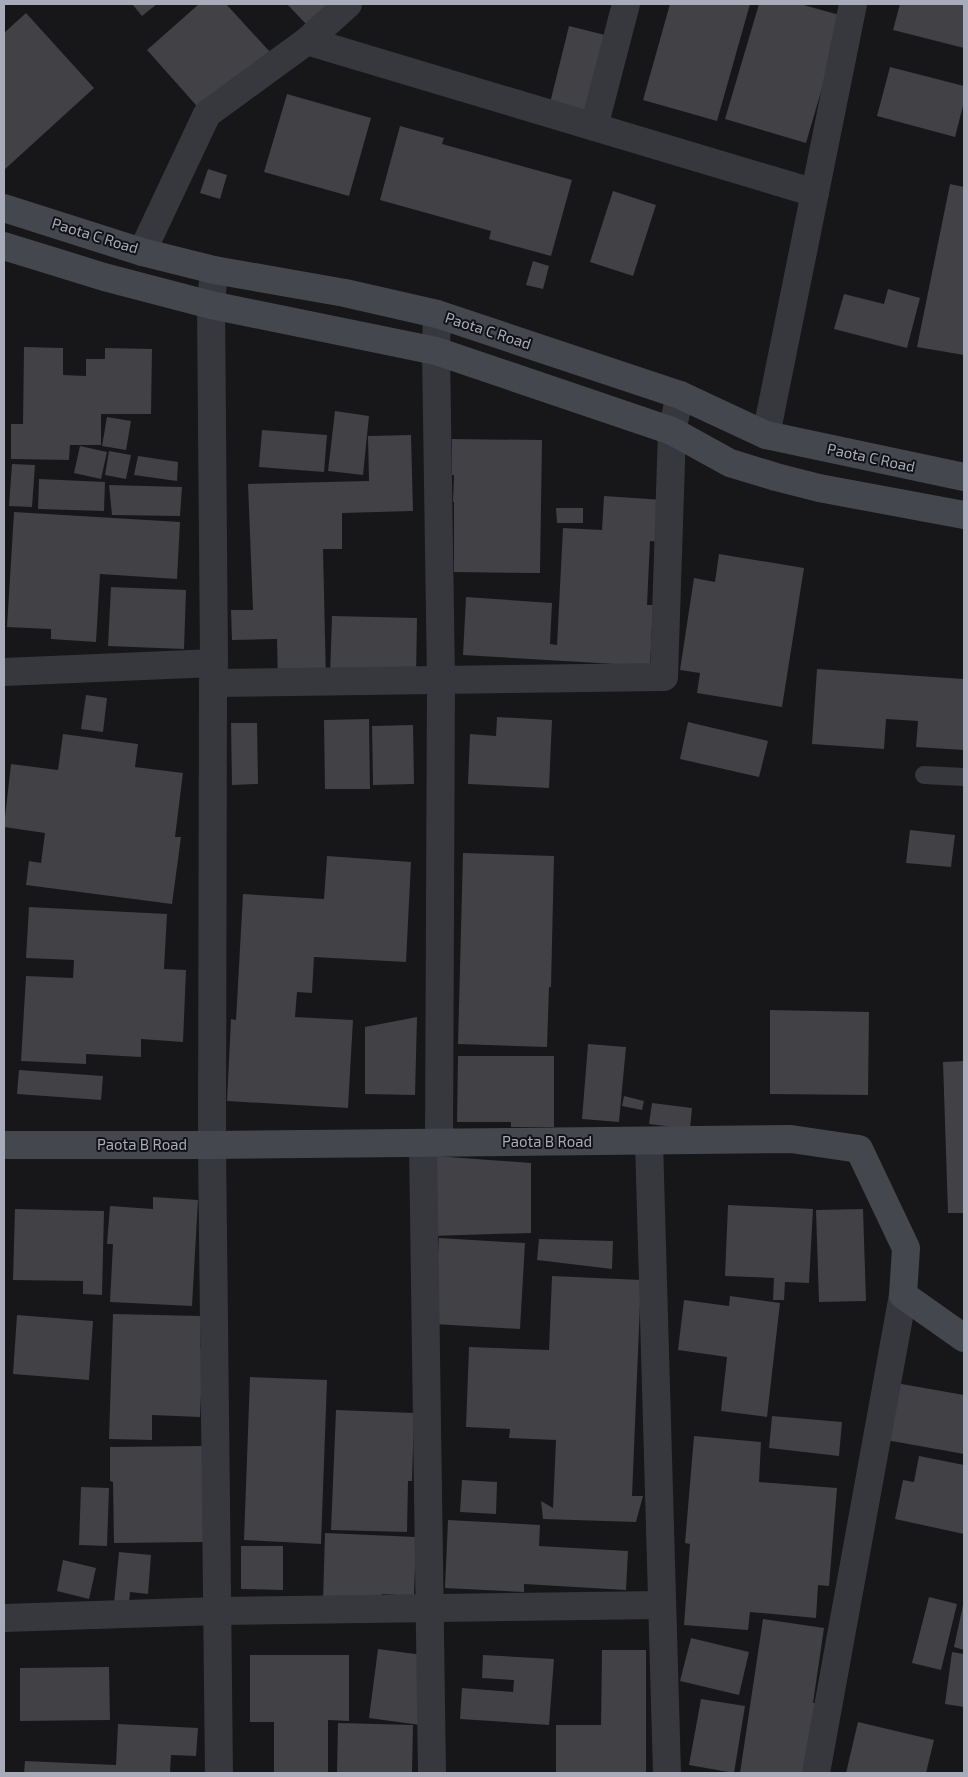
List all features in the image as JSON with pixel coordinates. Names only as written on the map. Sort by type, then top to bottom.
[{"type":"street","points":[[142,252],[207,114],[307,41],[348,4]]},
{"type":"street","points":[[594,127],[626,4]]},
{"type":"street","points":[[766,435],[854,4]]},
{"type":"street","points":[[307,41],[815,193]]},
{"type":"street","name":"Paota C Road","points":[[4,208],[142,252],[214,270],[345,293],[437,314],[680,395],[766,435],[964,477]]},
{"type":"street","points":[[4,246],[104,277],[211,305],[436,351],[672,431],[730,463],[819,488],[964,515]]},
{"type":"street","points":[[214,270],[211,305],[214,673],[212,1145],[219,1773]]},
{"type":"street","points":[[432,1773],[430,1608],[431,1143],[441,680],[437,314]]},
{"type":"street","points":[[4,672],[214,673],[441,680],[664,677],[672,431],[680,395]]},
{"type":"street","name":"Paota B Road","points":[[4,1145],[212,1145],[791,1139],[859,1149],[906,1248],[903,1295]]},
{"type":"street","points":[[649,1141],[666,1773]]},
{"type":"street","points":[[816,1773],[903,1295],[964,1338]]},
{"type":"street","points":[[4,1618],[217,1611],[662,1605]]},
{"type":"lane","points":[[924,775],[964,777]]},
{"type":"building","points":[[132,4],[157,4],[142,16]]},
{"type":"building","points":[[199,4],[226,4],[271,53],[203,113],[147,50]]},
{"type":"building","points":[[287,4],[329,4],[306,24]]},
{"type":"building","points":[[670,4],[750,4],[717,121],[643,100]]},
{"type":"building","points":[[759,4],[800,4],[843,16],[806,143],[725,119]]},
{"type":"building","points":[[900,4],[964,4],[964,48],[893,30]]},
{"type":"building","points":[[26,13],[94,88],[4,170],[4,33]]},
{"type":"building","points":[[569,26],[613,37],[592,118],[549,107]]},
{"type":"building","points":[[890,67],[964,86],[964,102],[955,137],[877,116]]},
{"type":"building","points":[[287,94],[371,118],[349,196],[264,172]]},
{"type":"building","points":[[400,126],[444,138],[442,144],[572,180],[551,256],[489,239],[491,231],[380,200]]},
{"type":"building","points":[[208,169],[227,175],[220,199],[200,193]]},
{"type":"building","points":[[950,184],[964,187],[964,355],[917,347]]},
{"type":"building","points":[[613,191],[656,205],[633,276],[590,262]]},
{"type":"building","points":[[533,261],[549,266],[543,289],[526,285]]},
{"type":"building","points":[[888,289],[920,298],[907,348],[834,329],[844,294],[884,304]]},
{"type":"building","points":[[24,347],[63,348],[63,375],[86,376],[86,359],[105,359],[105,348],[152,349],[151,414],[101,414],[101,445],[70,445],[69,460],[11,459],[11,424],[23,424]]},
{"type":"building","points":[[335,411],[369,416],[363,475],[328,471]]},
{"type":"building","points":[[107,417],[131,421],[126,450],[102,446]]},
{"type":"building","points":[[262,430],[327,435],[324,472],[259,467]]},
{"type":"building","points":[[411,435],[413,511],[342,513],[342,549],[323,549],[326,681],[278,682],[277,639],[232,640],[231,610],[253,610],[248,484],[369,481],[368,436]]},
{"type":"building","points":[[452,439],[542,440],[540,573],[454,572]]},
{"type":"building","points":[[80,446],[107,452],[101,479],[74,473]]},
{"type":"building","points":[[109,451],[131,455],[126,479],[105,475]]},
{"type":"building","points":[[138,456],[178,462],[177,481],[134,475]]},
{"type":"building","points":[[12,464],[35,465],[32,507],[9,506]]},
{"type":"building","points":[[39,479],[105,482],[104,511],[38,509]]},
{"type":"building","points":[[109,485],[182,487],[180,516],[112,515]]},
{"type":"building","points":[[604,496],[664,500],[662,542],[650,541],[647,605],[653,605],[650,666],[463,655],[466,597],[552,603],[550,644],[557,645],[563,528],[602,530]]},
{"type":"building","points":[[556,508],[583,508],[583,523],[557,523]]},
{"type":"building","points":[[14,512],[180,522],[177,579],[100,574],[96,642],[51,639],[51,629],[7,627]]},
{"type":"building","points":[[719,554],[804,568],[782,707],[697,693],[700,673],[680,670],[694,578],[715,582]]},
{"type":"building","points":[[111,587],[186,590],[184,649],[108,646]]},
{"type":"building","points":[[332,616],[417,618],[416,678],[330,676]]},
{"type":"building","points":[[817,669],[964,679],[964,750],[916,747],[918,721],[886,719],[884,749],[812,744]]},
{"type":"building","points":[[86,695],[107,698],[103,732],[81,729]]},
{"type":"building","points":[[497,717],[552,720],[549,788],[468,784],[470,734],[496,736]]},
{"type":"building","points":[[369,719],[370,789],[325,789],[324,720]]},
{"type":"building","points":[[688,722],[768,741],[759,777],[680,759]]},
{"type":"building","points":[[231,723],[257,723],[258,784],[232,785]]},
{"type":"building","points":[[413,725],[414,784],[373,785],[372,726]]},
{"type":"building","points":[[63,734],[138,744],[135,767],[183,773],[175,837],[181,837],[172,904],[26,885],[29,861],[41,863],[45,833],[4,827],[11,764],[58,770]]},
{"type":"building","points":[[910,830],[955,835],[951,867],[906,863]]},
{"type":"building","points":[[463,853],[554,856],[551,987],[549,987],[547,1047],[458,1044]]},
{"type":"building","points":[[327,856],[411,862],[406,962],[314,957],[312,993],[297,992],[295,1017],[353,1020],[348,1108],[227,1101],[231,1019],[236,1020],[243,894],[324,899]]},
{"type":"building","points":[[29,907],[167,914],[164,969],[186,970],[183,1042],[141,1039],[141,1057],[86,1054],[86,1064],[21,1061],[26,976],[73,978],[74,960],[26,958]]},
{"type":"building","points":[[770,1010],[869,1012],[868,1095],[770,1094]]},
{"type":"building","points":[[417,1017],[415,1095],[365,1094],[365,1027]]},
{"type":"building","points":[[588,1044],[626,1047],[619,1122],[582,1119]]},
{"type":"building","points":[[458,1056],[554,1056],[554,1127],[511,1127],[511,1122],[457,1122]]},
{"type":"building","points":[[964,1061],[964,1213],[948,1213],[943,1062]]},
{"type":"building","points":[[19,1070],[103,1076],[101,1100],[17,1094]]},
{"type":"building","points":[[624,1096],[644,1101],[642,1110],[622,1106]]},
{"type":"building","points":[[652,1103],[692,1108],[690,1129],[649,1124]]},
{"type":"building","points":[[435,1156],[531,1163],[531,1233],[430,1236]]},
{"type":"building","points":[[153,1197],[198,1200],[192,1306],[110,1302],[113,1244],[107,1244],[110,1206],[153,1209]]},
{"type":"building","points":[[728,1205],[813,1209],[809,1283],[785,1282],[784,1300],[773,1300],[774,1278],[725,1276]]},
{"type":"building","points":[[15,1209],[104,1211],[102,1295],[83,1294],[83,1281],[13,1280]]},
{"type":"building","points":[[863,1209],[866,1301],[819,1302],[816,1210]]},
{"type":"building","points":[[439,1238],[525,1243],[520,1329],[434,1324]]},
{"type":"building","points":[[539,1239],[613,1241],[612,1269],[537,1260]]},
{"type":"building","points":[[552,1276],[641,1280],[632,1496],[643,1496],[636,1522],[543,1519],[541,1501],[553,1508],[556,1440],[509,1438],[510,1429],[466,1427],[469,1347],[549,1350]]},
{"type":"building","points":[[730,1296],[780,1303],[767,1417],[721,1411],[727,1357],[678,1350],[684,1300],[729,1306]]},
{"type":"building","points":[[113,1314],[201,1316],[200,1348],[203,1348],[200,1417],[152,1415],[152,1440],[109,1439]]},
{"type":"building","points":[[17,1315],[93,1321],[89,1380],[13,1374]]},
{"type":"building","points":[[250,1377],[327,1380],[321,1544],[244,1540]]},
{"type":"building","points":[[896,1383],[964,1395],[964,1454],[886,1440]]},
{"type":"building","points":[[336,1410],[414,1413],[412,1481],[408,1481],[407,1532],[331,1530]]},
{"type":"building","points":[[772,1416],[842,1422],[839,1456],[769,1448]]},
{"type":"building","points":[[694,1436],[761,1442],[759,1482],[837,1488],[829,1586],[818,1585],[816,1618],[750,1612],[748,1630],[684,1625],[690,1544],[685,1543]]},
{"type":"building","points":[[203,1446],[204,1542],[114,1543],[113,1482],[110,1481],[110,1447]]},
{"type":"building","points":[[919,1456],[964,1465],[964,1534],[895,1519],[903,1480],[914,1482]]},
{"type":"building","points":[[462,1480],[497,1482],[496,1514],[460,1512]]},
{"type":"building","points":[[81,1487],[109,1488],[107,1546],[79,1545]]},
{"type":"building","points":[[448,1520],[540,1525],[539,1546],[628,1551],[626,1590],[524,1584],[524,1592],[445,1588]]},
{"type":"building","points":[[325,1533],[416,1537],[414,1596],[382,1594],[382,1603],[323,1601]]},
{"type":"building","points":[[241,1546],[283,1546],[283,1590],[241,1589]]},
{"type":"building","points":[[119,1552],[151,1555],[148,1594],[130,1592],[128,1614],[93,1610],[94,1601],[114,1603]]},
{"type":"building","points":[[63,1560],[96,1568],[89,1599],[57,1591]]},
{"type":"building","points":[[929,1597],[957,1604],[941,1670],[912,1663]]},
{"type":"building","points":[[964,1605],[964,1650],[954,1647]]},
{"type":"building","points":[[763,1619],[824,1628],[813,1703],[816,1703],[806,1773],[740,1773]]},
{"type":"building","points":[[691,1638],[749,1652],[739,1695],[680,1681]]},
{"type":"building","points":[[378,1649],[430,1656],[420,1725],[369,1718]]},
{"type":"building","points":[[602,1650],[646,1650],[646,1773],[556,1773],[556,1725],[601,1725]]},
{"type":"building","points":[[952,1652],[964,1654],[964,1707],[945,1704]]},
{"type":"building","points":[[250,1655],[349,1655],[349,1721],[328,1720],[328,1773],[274,1773],[274,1722],[250,1722]]},
{"type":"building","points":[[483,1655],[554,1659],[549,1725],[460,1719],[462,1688],[513,1692],[514,1680],[482,1678]]},
{"type":"building","points":[[109,1667],[110,1720],[20,1721],[20,1668]]},
{"type":"building","points":[[701,1699],[745,1706],[734,1773],[689,1765]]},
{"type":"building","points":[[858,1722],[934,1740],[926,1773],[846,1773]]},
{"type":"building","points":[[338,1723],[413,1725],[412,1773],[337,1773]]},
{"type":"building","points":[[118,1724],[198,1728],[196,1756],[171,1755],[170,1773],[24,1773],[25,1761],[116,1765]]}]
